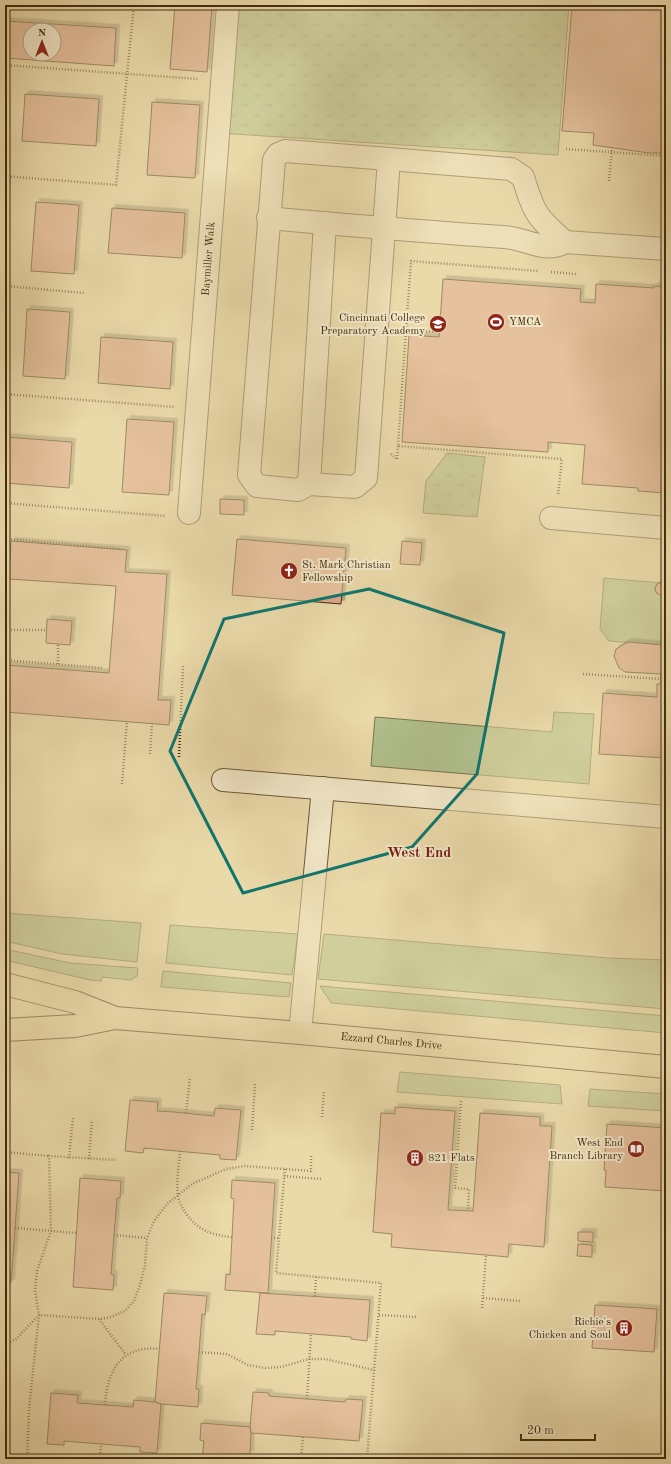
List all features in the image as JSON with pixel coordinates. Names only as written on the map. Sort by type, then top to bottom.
[{"type":"main road","name":"Ezzard Charles Drive","points":[[5,984],[75,1002],[115,1018]]},
{"type":"main road","name":"Ezzard Charles Drive","points":[[5,1030],[75,1026],[115,1018],[300,1033],[666,1067]]},
{"type":"street","name":"Baymiller Walk","points":[[189,513],[228,5]]},
{"type":"street","points":[[389,159],[366,478],[355,487],[309,484],[298,490],[257,486],[249,475],[268,218],[274,160],[278,154],[285,151],[389,159],[510,169],[523,177],[533,208],[542,223],[565,242]]},
{"type":"street","points":[[268,218],[384,229],[510,237],[537,245],[558,246],[565,242],[666,248]]},
{"type":"street","points":[[309,484],[325,223]]},
{"type":"street","points":[[554,511],[666,528]]},
{"type":"street","points":[[223,780],[666,817]]},
{"type":"street","points":[[300,1033],[323,788]]},
{"type":"path","points":[[5,176],[116,185],[134,5]]},
{"type":"path","points":[[5,65],[222,80]]},
{"type":"path","points":[[610,181],[612,148]]},
{"type":"path","points":[[566,149],[666,156]]},
{"type":"path","points":[[5,243],[10,176]]},
{"type":"path","points":[[397,459],[411,261],[576,274]]},
{"type":"path","points":[[5,286],[84,293]]},
{"type":"path","points":[[406,330],[439,332]]},
{"type":"path","points":[[5,394],[197,408]]},
{"type":"path","points":[[398,446],[562,459],[554,511]]},
{"type":"path","points":[[5,503],[182,517],[189,513]]},
{"type":"path","points":[[5,539],[122,549]]},
{"type":"path","points":[[5,630],[47,630]]},
{"type":"path","points":[[58,645],[58,664]]},
{"type":"path","points":[[5,660],[103,668]]},
{"type":"path","points":[[179,757],[183,666]]},
{"type":"path","points":[[583,674],[661,679]]},
{"type":"path","points":[[122,784],[127,721]]},
{"type":"path","points":[[150,754],[152,723]]},
{"type":"path","points":[[186,1113],[190,1077]]},
{"type":"path","points":[[252,1130],[255,1084]]},
{"type":"path","points":[[322,1117],[324,1091]]},
{"type":"path","points":[[461,1101],[455,1188],[469,1190],[468,1211]]},
{"type":"path","points":[[70,1158],[73,1118]]},
{"type":"path","points":[[89,1159],[92,1120]]},
{"type":"path","points":[[180,1151],[178,1195],[182,1206],[189,1217],[201,1230],[232,1237]]},
{"type":"path","points":[[5,1152],[70,1158],[117,1160]]},
{"type":"path","points":[[39,1315],[99,1319],[111,1317],[125,1311],[134,1300],[140,1285],[145,1266],[147,1238],[154,1221],[167,1204],[192,1184],[226,1169],[245,1166],[311,1171],[311,1154]]},
{"type":"path","points":[[27,1459],[29,1410],[39,1315],[35,1291],[37,1271],[51,1231],[49,1156]]},
{"type":"path","points":[[285,1169],[276,1274],[381,1283],[367,1459]]},
{"type":"path","points":[[284,1176],[322,1179]]},
{"type":"path","points":[[15,1228],[76,1233]]},
{"type":"path","points":[[114,1235],[147,1238]]},
{"type":"path","points":[[271,1238],[279,1238]]},
{"type":"path","points":[[482,1308],[486,1255]]},
{"type":"path","points":[[315,1296],[316,1277]]},
{"type":"path","points":[[483,1298],[520,1301]]},
{"type":"path","points":[[5,1345],[16,1339],[39,1315]]},
{"type":"path","points":[[379,1315],[418,1317]]},
{"type":"path","points":[[99,1319],[126,1355]]},
{"type":"path","points":[[307,1399],[311,1334]]},
{"type":"path","points":[[105,1405],[111,1375],[117,1363],[126,1355],[144,1349],[160,1349]]},
{"type":"path","points":[[199,1352],[227,1354],[248,1365],[265,1368],[281,1367],[310,1359],[339,1361],[374,1370]]},
{"type":"path","points":[[301,1459],[303,1437]]},
{"type":"path","points":[[100,1459],[101,1444]]},
{"type":"highlighted area","points":[[369,589],[504,633],[477,774],[412,847],[243,893],[170,751],[224,619]]},
{"type":"green space","points":[[228,5],[569,5],[558,155],[218,133]]},
{"type":"green space","points":[[447,453],[485,457],[477,517],[423,513],[426,481]]},
{"type":"green space","points":[[604,578],[661,583],[656,585],[655,588],[657,594],[666,595],[664,645],[609,641],[600,629]]},
{"type":"green space","points":[[554,712],[594,714],[589,784],[371,766],[375,717],[552,732]]},
{"type":"green space","points":[[5,913],[141,923],[137,962],[62,954],[5,941]]},
{"type":"green space","points":[[170,925],[298,934],[292,975],[166,963]]},
{"type":"green space","points":[[324,934],[608,958],[666,960],[666,1009],[318,979]]},
{"type":"green space","points":[[5,949],[70,963],[138,968],[137,976],[131,980],[102,977],[101,981],[90,980],[5,960]]},
{"type":"green space","points":[[163,971],[291,983],[289,997],[161,987]]},
{"type":"green space","points":[[320,986],[666,1016],[666,1033],[331,1003]]},
{"type":"green space","points":[[400,1072],[560,1085],[562,1104],[397,1092]]},
{"type":"green space","points":[[590,1089],[666,1094],[664,1111],[588,1106]]},
{"type":"building","points":[[175,5],[212,5],[207,72],[170,69]]},
{"type":"building","points":[[572,5],[666,5],[666,153],[649,153],[593,145],[594,133],[562,131]]},
{"type":"building","points":[[5,21],[22,22],[22,59],[5,58]]},
{"type":"building","points":[[62,25],[116,28],[114,66],[60,62],[62,62]]},
{"type":"building","points":[[25,94],[99,99],[96,146],[22,141]]},
{"type":"building","points":[[152,102],[200,105],[195,178],[147,175]]},
{"type":"building","points":[[36,202],[79,205],[74,274],[31,271]]},
{"type":"building","points":[[112,208],[185,213],[182,258],[108,253]]},
{"type":"building","points":[[443,279],[581,289],[580,302],[595,303],[596,284],[654,288],[654,286],[666,287],[666,493],[638,491],[638,488],[582,484],[585,445],[548,442],[548,452],[402,442],[409,335],[439,337]]},
{"type":"building","points":[[27,309],[70,312],[65,379],[23,376]]},
{"type":"building","points":[[101,337],[173,342],[170,389],[98,383]]},
{"type":"building","points":[[127,419],[174,422],[169,495],[122,492]]},
{"type":"building","points":[[5,437],[72,442],[69,488],[5,483]]},
{"type":"building","points":[[220,499],[244,500],[244,515],[220,514]]},
{"type":"building","name":"St. Mark Christian Fellowship","points":[[237,539],[346,548],[341,604],[232,595]]},
{"type":"building","points":[[11,541],[127,550],[125,572],[167,574],[158,700],[171,700],[169,725],[5,712],[5,665],[109,673],[116,586],[9,579]]},
{"type":"building","points":[[402,541],[422,543],[420,565],[400,564]]},
{"type":"building","points":[[658,583],[666,583],[666,595],[660,595],[656,592],[655,588]]},
{"type":"building","points":[[666,616],[666,758],[599,754],[603,693],[657,697],[657,684],[661,684],[661,674],[625,672],[619,668],[614,656],[616,649],[628,642],[664,645]]},
{"type":"building","points":[[47,619],[72,621],[70,645],[46,643]]},
{"type":"building","points":[[130,1100],[158,1102],[157,1111],[214,1116],[215,1108],[241,1110],[236,1160],[220,1159],[220,1155],[144,1148],[143,1153],[125,1151]]},
{"type":"building","name":"821 Flats","points":[[395,1107],[455,1111],[448,1210],[473,1211],[480,1113],[540,1117],[540,1126],[552,1126],[544,1247],[509,1244],[508,1257],[391,1247],[392,1234],[373,1232],[381,1113],[395,1114]]},
{"type":"building","name":"West End Branch Library","points":[[607,1124],[666,1128],[666,1191],[605,1187],[606,1170],[604,1170]]},
{"type":"building","points":[[5,1172],[19,1173],[11,1283],[5,1282]]},
{"type":"building","points":[[80,1178],[121,1181],[120,1198],[117,1198],[111,1274],[114,1275],[113,1290],[73,1287]]},
{"type":"building","points":[[232,1180],[275,1183],[268,1293],[225,1290],[226,1274],[230,1275],[234,1199],[231,1198]]},
{"type":"building","points":[[578,1232],[593,1232],[593,1242],[578,1241]]},
{"type":"building","points":[[578,1244],[592,1245],[592,1257],[577,1256]]},
{"type":"building","points":[[164,1293],[207,1296],[205,1315],[202,1314],[196,1389],[199,1389],[198,1407],[161,1404],[155,1402]]},
{"type":"building","points":[[260,1293],[370,1300],[367,1341],[351,1339],[351,1337],[275,1331],[275,1335],[256,1334]]},
{"type":"building","name":"Richie's Chicken and Soul","points":[[595,1305],[657,1309],[654,1352],[592,1348]]},
{"type":"building","points":[[253,1392],[269,1393],[269,1396],[345,1402],[346,1399],[363,1400],[359,1441],[251,1433],[250,1427]]},
{"type":"building","points":[[51,1393],[78,1395],[77,1403],[133,1407],[134,1400],[161,1404],[157,1453],[140,1452],[140,1447],[64,1441],[64,1445],[47,1444]]},
{"type":"building","points":[[201,1423],[250,1427],[250,1454],[241,1454],[240,1459],[202,1459],[204,1441],[200,1440]]},
{"type":"place","name":"YMCA","points":[[496,322]]},
{"type":"place","name":"Cincinnati College Preparatory Academy","points":[[438,324]]},
{"type":"place","name":"St. Mark Christian Fellowship","points":[[289,571]]},
{"type":"place","name":"West End Branch Library","points":[[636,1149]]},
{"type":"place","name":"821 Flats","points":[[415,1158]]},
{"type":"place","name":"Richie's Chicken and Soul","points":[[624,1328]]},
{"type":"district","name":"West End","points":[[419,853]]}]
